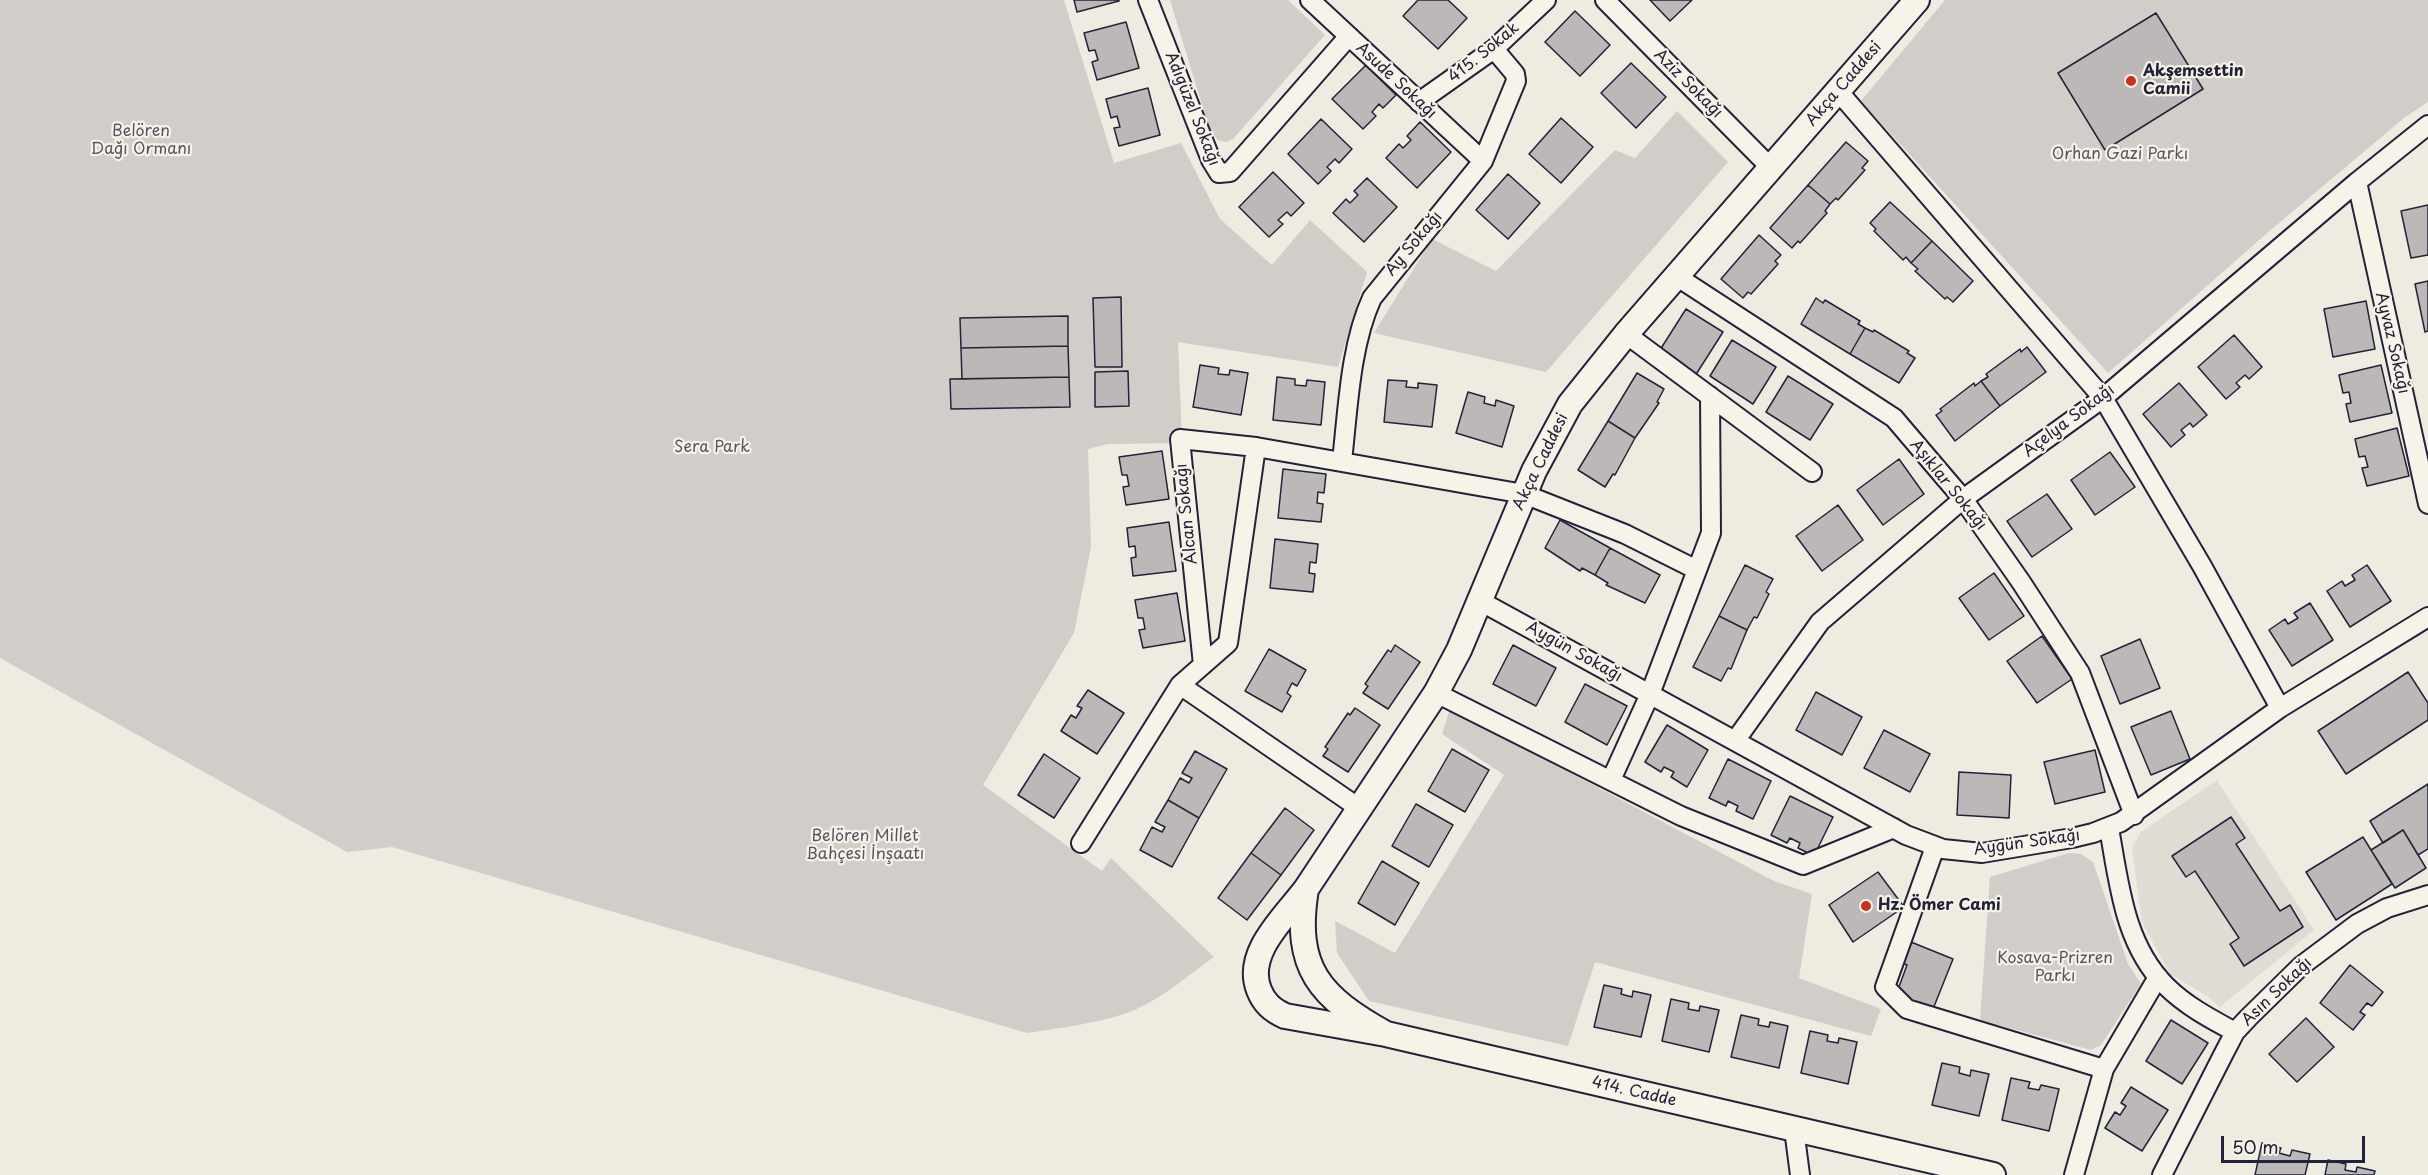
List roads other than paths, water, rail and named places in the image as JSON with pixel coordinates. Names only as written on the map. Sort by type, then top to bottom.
[{"type":"main road","name":"Akça Caddesi","points":[[1274,1011],[1258,988],[1256,961],[1264,944],[1306,889],[1436,693],[1459,650],[1544,449],[1570,404],[1626,334],[1917,0]]},
{"type":"main road","name":"Akça Caddesi","points":[[1306,889],[1302,931],[1305,953],[1312,972],[1335,1001],[1356,1017],[1386,1034]]},
{"type":"main road","name":"414. Cadde","points":[[1274,1011],[1303,1021],[1386,1034],[1993,1175]]},
{"type":"street","name":"Adıgüzel Sokağı","points":[[1148,0],[1211,160],[1220,173],[1230,172],[1349,36]]},
{"type":"street","name":"Asude Sokağı","points":[[1310,0],[1483,161]]},
{"type":"street","name":"415. Sokak","points":[[1419,102],[1494,49],[1546,0]]},
{"type":"street","name":"Aziz Sokağı","points":[[1605,0],[1771,168]]},
{"type":"street","name":"Ay Sokağı","points":[[1342,461],[1355,356],[1362,323],[1372,298],[1483,161],[1517,78],[1494,49]]},
{"type":"street","points":[[1838,91],[2103,398],[2196,556],[2280,708]]},
{"type":"street","name":"Açelya Sokağı","points":[[1735,741],[1820,622],[1963,499],[2103,398],[2356,182],[2428,125]]},
{"type":"street","name":"Ayvaz Sokağı","points":[[2356,182],[2428,504]]},
{"type":"street","name":"Aşıklar Sokağı","points":[[1676,276],[1894,418],[1963,499],[2021,582],[2080,673],[2134,815]]},
{"type":"street","points":[[1626,334],[1812,472]]},
{"type":"street","points":[[1611,780],[1650,694],[1711,533],[1710,396]]},
{"type":"street","name":"Alcan Sokağı","points":[[1203,665],[1180,439],[1256,447],[1524,494],[1625,534],[1697,570]]},
{"type":"street","points":[[1081,843],[1180,685],[1228,643],[1256,447]]},
{"type":"street","name":"Aygün Sokağı","points":[[1480,601],[1894,828],[1935,847],[1982,853],[2072,838],[2109,828],[2134,815],[2280,708],[2428,617]]},
{"type":"street","points":[[1180,685],[1359,808]]},
{"type":"street","points":[[1436,693],[1681,816],[1803,865],[1894,828]]},
{"type":"street","points":[[2109,828],[2126,914],[2140,949],[2158,977],[2187,1003],[2235,1032]]},
{"type":"street","points":[[1935,847],[1885,987],[1907,1009],[2104,1069]]},
{"type":"street","name":"Asın Sokağı","points":[[2162,1175],[2235,1032],[2301,966],[2357,924],[2387,908],[2428,895]]},
{"type":"street","points":[[2074,1175],[2104,1069],[2158,977]]},
{"type":"street","points":[[1794,1129],[1800,1175]]},
{"type":"place","name":"Akşemsettin Camii","points":[[2131,81]]},
{"type":"place","name":"Hz. Ömer Cami","points":[[1866,906]]},
{"type":"park label","name":"Belören Dağı Ormanı","points":[[141,141]]},
{"type":"park label","name":"Orhan Gazi Parkı","points":[[2120,155]]},
{"type":"park label","name":"Sera Park","points":[[712,448]]},
{"type":"park label","name":"Belören Millet Bahçesi İnşaatı","points":[[865,846]]},
{"type":"park label","name":"Kosava-Prizren Parkı","points":[[2055,968]]}]
